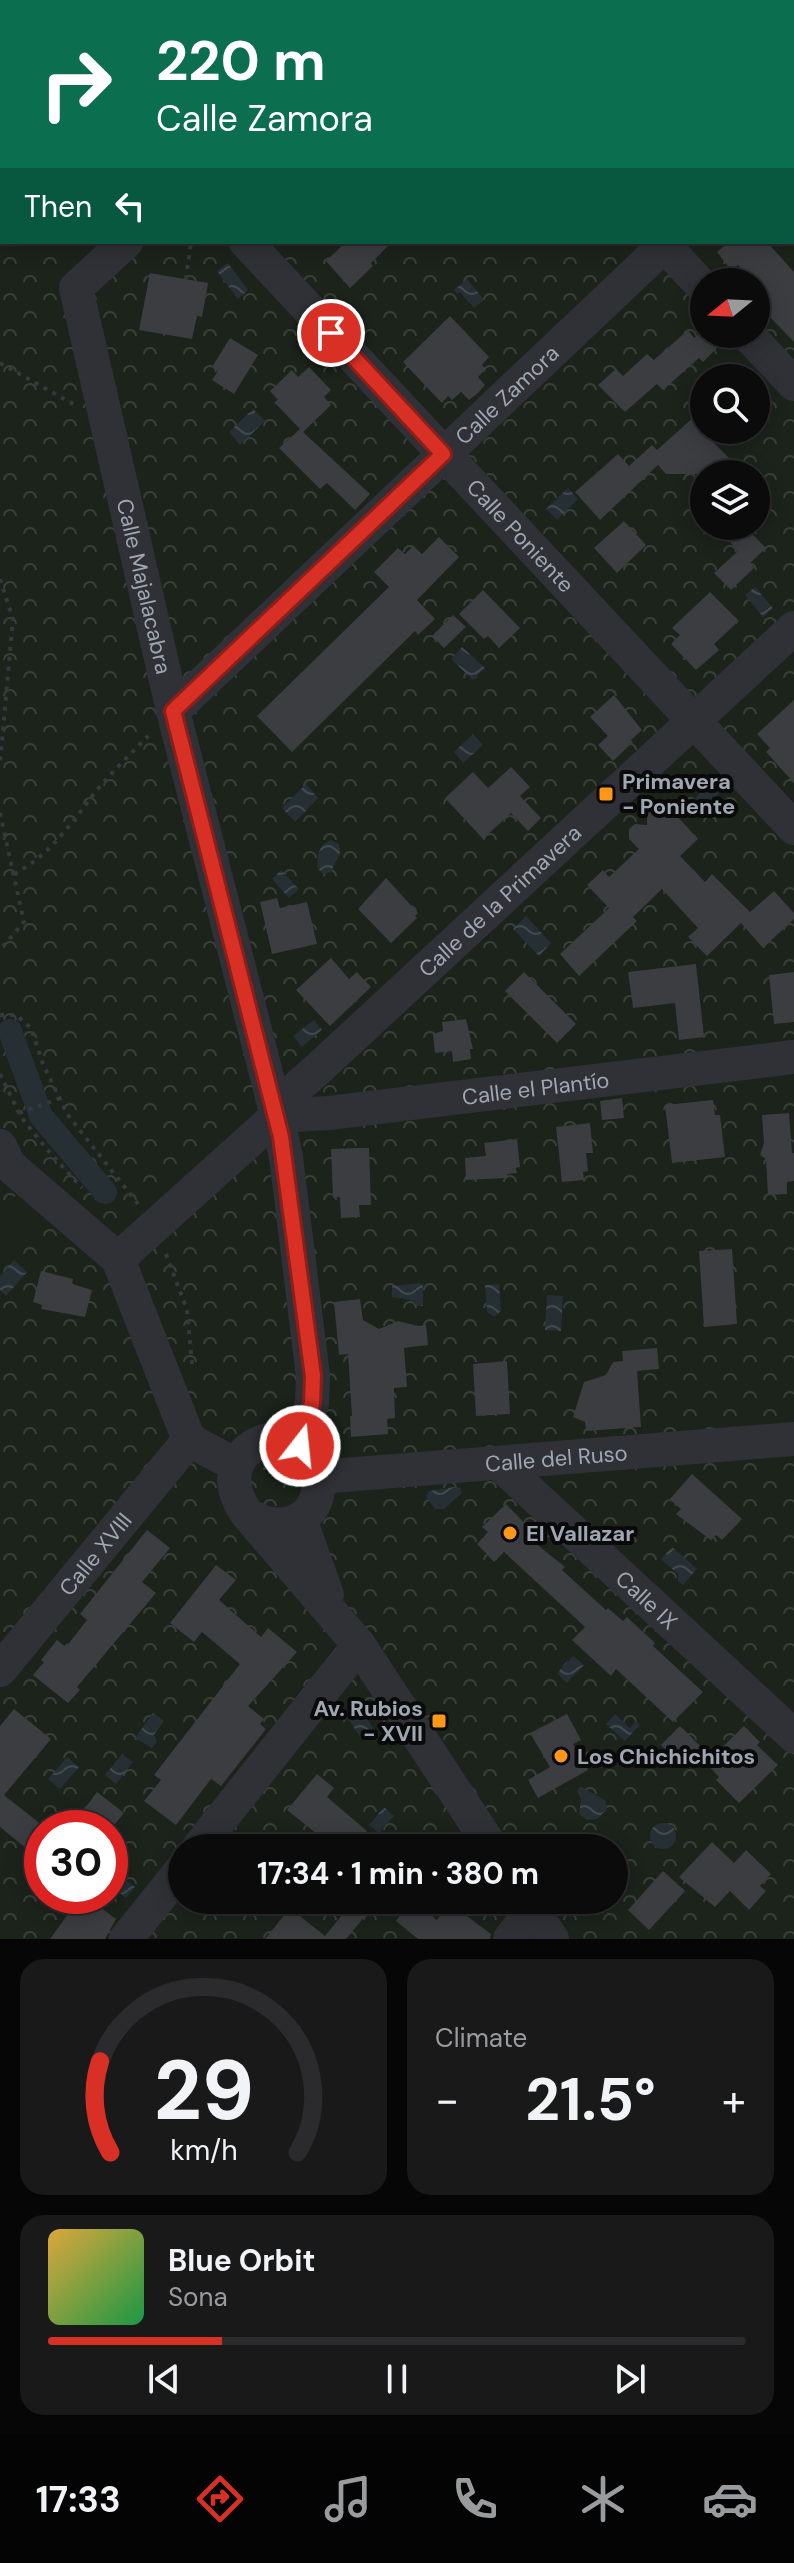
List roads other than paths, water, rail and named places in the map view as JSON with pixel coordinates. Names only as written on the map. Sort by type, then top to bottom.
[{"type":"street","name":"Calle Majalacabra","points":[[124,244],[76,288],[173,711],[286,1157],[313,1376],[312,1403],[300,1446]]},
{"type":"street","name":"Calle Poniente","points":[[248,244],[794,828]]},
{"type":"street","name":"Calle Zamora","points":[[173,711],[663,244]]},
{"type":"street","points":[[665,244],[690,272]]},
{"type":"street","points":[[760,348],[794,384]]},
{"type":"street","name":"Calle de la Primavera","points":[[118,1259],[285,1098],[794,628]]},
{"type":"street","name":"Calle el Plantío","points":[[275,1109],[329,1113],[794,1057]]},
{"type":"street","points":[[3,1162],[118,1259],[189,1440],[236,1465]]},
{"type":"street","points":[[247,1514],[258,1522],[272,1526],[287,1525],[312,1508],[319,1493],[319,1477],[313,1459],[300,1446],[282,1439],[264,1440],[247,1449],[236,1465],[233,1482],[236,1499],[247,1514],[359,1645],[483,1834]]},
{"type":"street","name":"Calle del Ruso","points":[[319,1477],[794,1439]]},
{"type":"street","name":"Calle XVIII","points":[[0,1670],[189,1440]]},
{"type":"street","name":"Calle IX","points":[[500,1464],[794,1736]]},
{"type":"street","points":[[300,1519],[334,1614]]},
{"type":"street","points":[[209,1834],[359,1645]]},
{"type":"street","points":[[126,1939],[168,1886]]},
{"type":"street","points":[[510,1939],[524,1914]]},
{"type":"street","points":[[535,1914],[552,1939]]},
{"type":"water","points":[[228,263],[248,290],[238,299],[217,271]]},
{"type":"water","points":[[467,279],[484,300],[474,308],[460,292],[457,294],[454,290]]},
{"type":"water","points":[[253,409],[265,421],[240,445],[229,432]]},
{"type":"water","points":[[568,488],[578,499],[557,520],[546,509]]},
{"type":"water","points":[[755,587],[773,608],[763,617],[745,595]]},
{"type":"water","points":[[462,647],[485,668],[473,680],[451,659]]},
{"type":"water","points":[[473,734],[483,745],[463,763],[454,752]]},
{"type":"water","points":[[306,784],[318,798],[295,822],[282,808]]},
{"type":"water","points":[[710,784],[719,794],[699,813],[690,803]]},
{"type":"water","points":[[331,840],[339,844],[340,853],[331,872],[323,874],[318,869],[318,856],[324,844]]},
{"type":"water","points":[[281,870],[299,889],[289,898],[272,879]]},
{"type":"water","points":[[526,916],[551,943],[539,956],[513,929]]},
{"type":"water","points":[[314,1020],[322,1030],[302,1047],[293,1036]]},
{"type":"water","points":[[14,1260],[27,1272],[6,1296],[0,1290],[0,1276]]},
{"type":"water","points":[[421,1283],[423,1306],[392,1297],[392,1286]]},
{"type":"water","points":[[499,1284],[501,1311],[494,1317],[487,1312],[485,1285]]},
{"type":"water","points":[[547,1295],[563,1296],[561,1331],[545,1330]]},
{"type":"water","points":[[460,1488],[462,1493],[444,1509],[435,1509],[426,1496],[429,1491]]},
{"type":"water","points":[[672,1547],[697,1569],[683,1585],[678,1581],[678,1574],[661,1559]]},
{"type":"water","points":[[573,1656],[584,1665],[567,1683],[557,1673]]},
{"type":"water","points":[[357,1704],[374,1729],[361,1738],[344,1713]]},
{"type":"water","points":[[153,1713],[164,1721],[154,1735],[157,1742],[152,1748],[135,1738]]},
{"type":"water","points":[[615,1714],[630,1728],[636,1721],[640,1725],[625,1741],[606,1724]]},
{"type":"water","points":[[122,1754],[133,1762],[116,1784],[105,1775]]},
{"type":"water","points":[[67,1757],[79,1767],[60,1789],[48,1779]]},
{"type":"water","points":[[581,1787],[605,1800],[607,1809],[597,1819],[587,1820],[579,1814],[581,1799],[577,1791]]},
{"type":"water","points":[[384,1807],[394,1816],[379,1833],[369,1825]]},
{"type":"water","points":[[663,1823],[672,1827],[676,1836],[672,1845],[663,1849],[654,1845],[650,1836],[654,1827]]},
{"type":"water","points":[[128,1882],[135,1887],[128,1896]]},
{"type":"waterway","points":[[10,1031],[41,1116],[105,1192]]},
{"type":"place","name":"Primavera - Poniente","points":[[606,794]]},
{"type":"place","name":"El Vallazar","points":[[510,1533]]},
{"type":"place","name":"Av. Rubios - XVII","points":[[439,1721]]},
{"type":"place","name":"Los Chichichitos","points":[[561,1756]]}]
